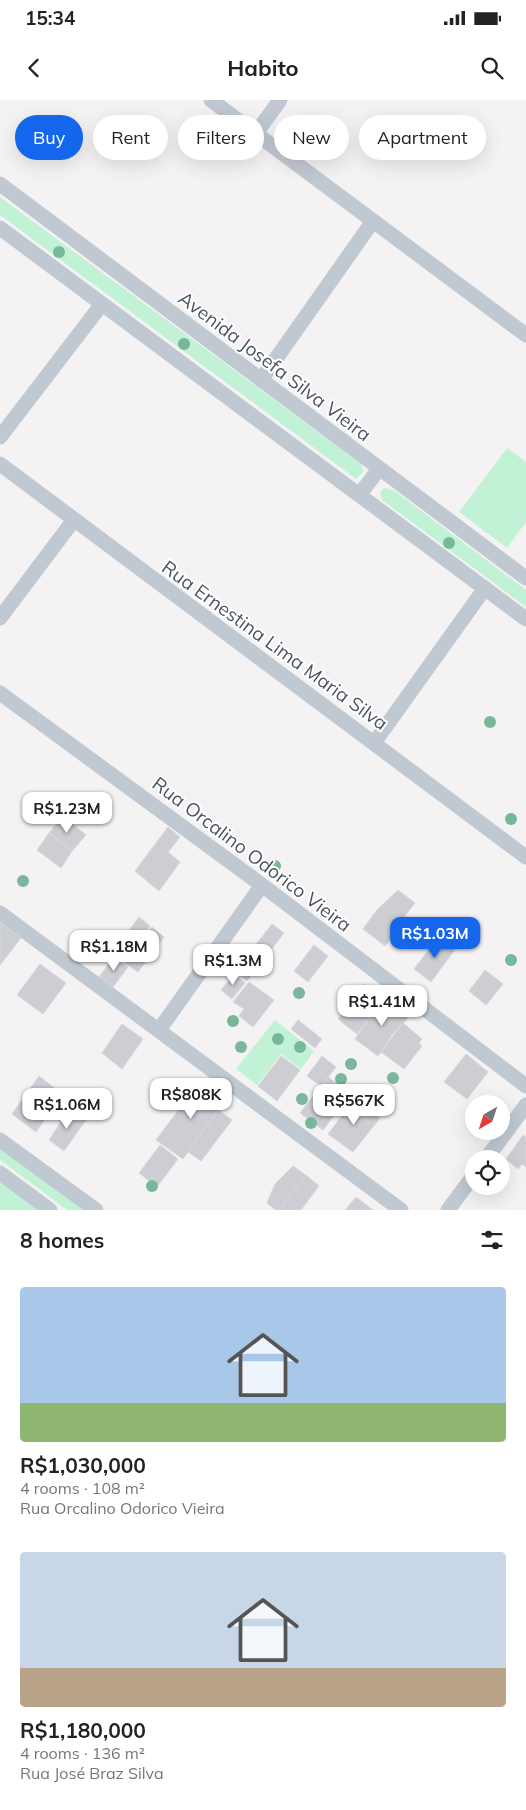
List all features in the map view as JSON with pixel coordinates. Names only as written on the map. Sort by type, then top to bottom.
[{"type":"street","points":[[211,100],[231,115]]},
{"type":"street","points":[[264,122],[280,100]]},
{"type":"street","points":[[264,139],[526,335]]},
{"type":"street","name":"Avenida Josefa Silva Vieira","points":[[0,184],[526,578]]},
{"type":"street","points":[[261,380],[373,221]]},
{"type":"street","points":[[0,228],[526,619]]},
{"type":"street","points":[[0,437],[102,304]]},
{"type":"street","name":"Rua Ernestina Lima Maria Silva","points":[[0,464],[73,521],[526,857]]},
{"type":"street","points":[[360,494],[379,469]]},
{"type":"street","points":[[0,618],[73,521]]},
{"type":"street","points":[[374,743],[485,588]]},
{"type":"street","name":"Rua Orcalino Odorico Vieira","points":[[0,693],[262,886],[526,1086]]},
{"type":"street","points":[[159,1030],[262,886]]},
{"type":"street","points":[[0,912],[402,1210]]},
{"type":"street","points":[[493,1150],[526,1104]]},
{"type":"street","points":[[0,1140],[96,1210]]},
{"type":"street","points":[[0,1173],[50,1210]]},
{"type":"street","points":[[448,1210],[465,1187]]},
{"type":"green space","points":[[0,197],[361,464],[364,471],[356,479],[0,215]]},
{"type":"green space","points":[[507,448],[526,462],[526,522],[507,548],[459,512]]},
{"type":"green space","points":[[384,488],[395,491],[526,590],[526,607],[382,500],[380,493]]},
{"type":"green space","points":[[275,1020],[314,1051],[301,1069],[281,1054],[257,1085],[236,1069]]},
{"type":"green space","points":[[0,1146],[86,1210],[67,1210],[0,1160]]},
{"type":"green space","points":[[0,1181],[39,1210],[0,1210]]},
{"type":"building","points":[[63,816],[86,835],[72,851],[49,833]]},
{"type":"building","points":[[168,827],[180,837],[168,852],[180,862],[159,891],[135,871]]},
{"type":"building","points":[[49,833],[72,851],[61,868],[37,850]]},
{"type":"building","points":[[398,890],[415,903],[395,928],[398,930],[385,946],[363,929],[377,910]]},
{"type":"building","points":[[139,917],[150,926],[123,961],[112,953]]},
{"type":"building","points":[[0,923],[21,938],[0,965]]},
{"type":"building","points":[[272,924],[284,933],[247,981],[235,971]]},
{"type":"building","points":[[152,927],[164,937],[138,972],[125,963]]},
{"type":"building","points":[[440,935],[456,948],[431,982],[414,969]]},
{"type":"building","points":[[314,945],[328,956],[308,982],[294,971]]},
{"type":"building","points":[[114,957],[128,967],[113,987],[99,977]]},
{"type":"building","points":[[40,964],[66,983],[43,1014],[17,995]]},
{"type":"building","points":[[485,970],[503,984],[486,1005],[469,991]]},
{"type":"building","points":[[234,974],[245,983],[232,999],[221,990]]},
{"type":"building","points":[[249,982],[274,1000],[253,1027],[239,1016],[244,1009],[233,1002]]},
{"type":"building","points":[[364,984],[383,999],[357,1034],[338,1019]]},
{"type":"building","points":[[387,1000],[410,1016],[392,1035],[378,1056],[355,1039],[368,1020]]},
{"type":"building","points":[[298,1020],[322,1039],[315,1048],[291,1029]]},
{"type":"building","points":[[403,1023],[422,1039],[419,1043],[422,1046],[404,1069],[381,1052]]},
{"type":"building","points":[[122,1024],[143,1039],[122,1069],[102,1053]]},
{"type":"building","points":[[466,1054],[488,1072],[470,1095],[465,1095],[465,1098],[444,1082]]},
{"type":"building","points":[[281,1056],[300,1070],[277,1101],[258,1086]]},
{"type":"building","points":[[322,1056],[336,1067],[321,1086],[307,1076]]},
{"type":"building","points":[[39,1076],[58,1091],[53,1098],[57,1102],[36,1132],[12,1114]]},
{"type":"building","points":[[328,1077],[350,1094],[323,1130],[300,1113]]},
{"type":"building","points":[[201,1080],[226,1099],[183,1159],[156,1140]]},
{"type":"building","points":[[355,1099],[380,1118],[353,1152],[328,1134]]},
{"type":"building","points":[[72,1110],[86,1120],[64,1151],[49,1140],[60,1123]]},
{"type":"building","points":[[218,1110],[232,1120],[201,1161],[188,1152]]},
{"type":"building","points":[[523,1135],[526,1137],[526,1167],[522,1164],[518,1169],[510,1162],[510,1153]]},
{"type":"building","points":[[160,1145],[178,1159],[157,1187],[139,1173]]},
{"type":"building","points":[[293,1166],[307,1176],[280,1210],[276,1210],[267,1203],[275,1184]]},
{"type":"building","points":[[307,1176],[319,1186],[301,1210],[280,1210],[290,1195]]},
{"type":"building","points":[[356,1197],[373,1210],[345,1210]]}]
